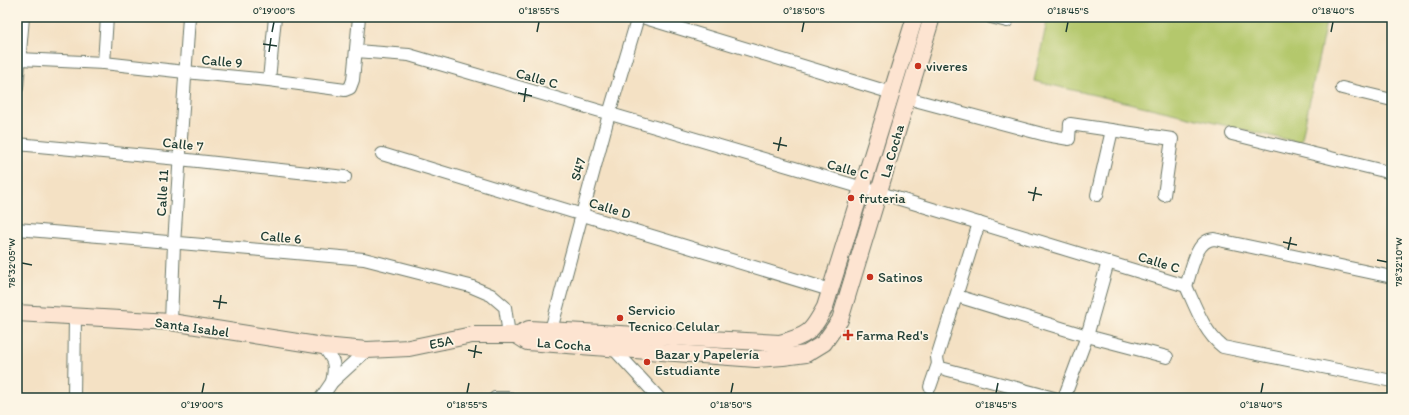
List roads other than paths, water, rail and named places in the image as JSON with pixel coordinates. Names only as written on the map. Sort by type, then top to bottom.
[{"type":"street","points":[[17,88],[22,17]]},
{"type":"street","points":[[104,62],[107,17]]},
{"type":"street","name":"Calle 11","points":[[171,322],[179,159],[189,17]]},
{"type":"street","points":[[269,80],[275,17]]},
{"type":"street","name":"Calle 9","points":[[19,59],[104,62],[345,90],[350,88],[353,80],[359,17]]},
{"type":"street","name":"S47","points":[[551,330],[609,114],[638,17]]},
{"type":"street","points":[[642,17],[892,93]]},
{"type":"street","name":"La Cocha","points":[[513,335],[529,329],[780,342],[803,336],[815,325],[826,307],[915,17]]},
{"type":"street","name":"La Cocha","points":[[513,335],[527,342],[756,359],[806,354],[824,343],[840,320],[880,193],[932,17]]},
{"type":"street","points":[[991,17],[1007,22]]},
{"type":"street","name":"Calle C","points":[[356,51],[409,55],[862,189],[880,193],[1186,286],[1206,328],[1214,340],[1223,347],[1392,381]]},
{"type":"street","points":[[1342,88],[1392,100]]},
{"type":"street","points":[[907,98],[1046,135],[1069,138],[1070,124],[1172,139],[1164,194]]},
{"type":"street","points":[[1097,195],[1112,130]]},
{"type":"street","points":[[1232,134],[1392,173]]},
{"type":"street","name":"Calle 7","points":[[17,144],[179,159],[345,177]]},
{"type":"street","name":"Calle D","points":[[382,154],[830,290]]},
{"type":"street","points":[[930,387],[938,364],[938,357],[978,223]]},
{"type":"street","name":"Calle 6","points":[[17,229],[174,244],[364,259],[470,286],[490,295],[505,307],[513,335]]},
{"type":"street","points":[[1186,286],[1200,244],[1206,239],[1214,239],[1392,277]]},
{"type":"street","points":[[1064,398],[1087,336],[1108,262]]},
{"type":"street","points":[[957,296],[1087,336],[1167,357]]},
{"type":"street","name":"Santa Isabel","points":[[17,313],[171,322],[324,346],[367,350]]},
{"type":"street","points":[[74,398],[75,316]]},
{"type":"street","points":[[600,333],[659,398]]},
{"type":"street","name":"E5A","points":[[367,350],[409,348],[472,335],[513,335]]},
{"type":"street","points":[[324,346],[332,358],[335,368],[332,382]]},
{"type":"street","points":[[321,398],[332,382],[367,350]]},
{"type":"street","points":[[938,364],[941,368],[1054,398]]},
{"type":"street","points":[[494,398],[508,398]]},
{"type":"place","name":"viveres","points":[[918,66]]},
{"type":"place","name":"fruteria","points":[[851,198]]},
{"type":"place","name":"Satinos","points":[[870,277]]},
{"type":"place","name":"Servicio Tecnico Celular","points":[[620,318]]},
{"type":"place","name":"Farma Red's","points":[[848,335]]},
{"type":"place","name":"Bazar y Papelería Estudiante","points":[[647,362]]}]
